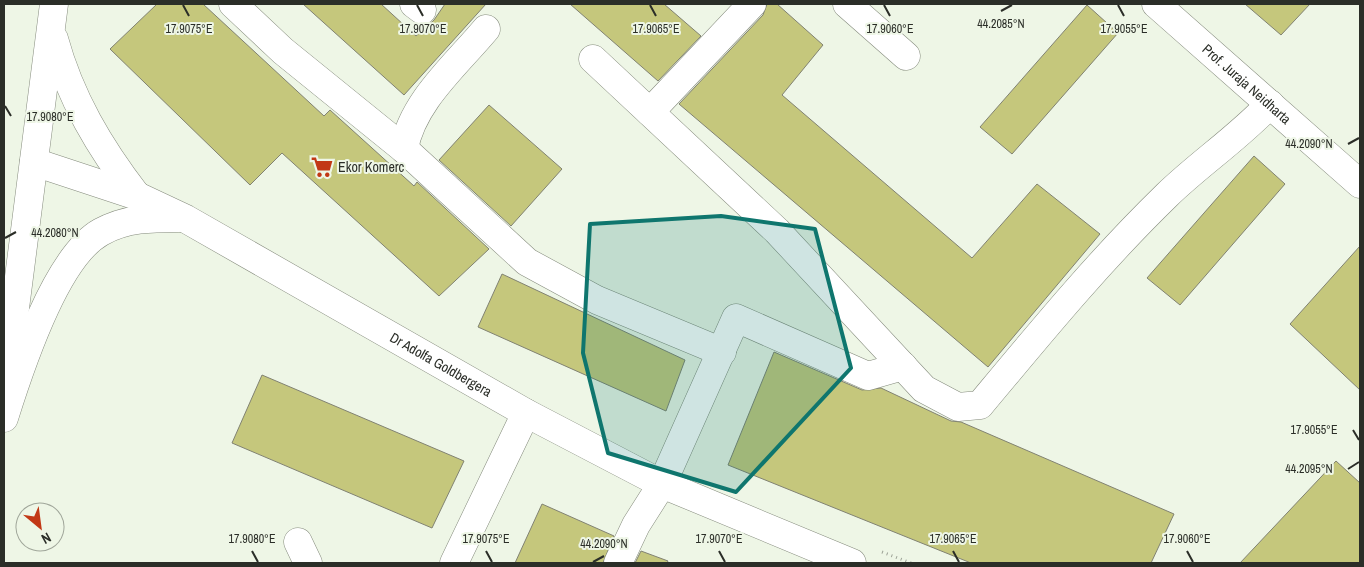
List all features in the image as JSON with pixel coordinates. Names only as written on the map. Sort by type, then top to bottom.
[{"type":"street","points":[[233,4],[283,50],[404,149],[527,262],[597,300],[722,352]]},
{"type":"street","points":[[650,112],[752,4]]},
{"type":"street","points":[[847,4],[906,56]]},
{"type":"street","name":"Prof. Juraja Neidharta","points":[[1156,4],[1360,184]]},
{"type":"street","points":[[4,394],[53,16]]},
{"type":"street","points":[[53,16],[62,68],[80,109],[118,170],[137,196]]},
{"type":"street","points":[[404,149],[407,130],[423,103],[486,30]]},
{"type":"street","points":[[593,59],[777,231],[924,389],[958,407],[980,405],[1068,299],[1116,246],[1169,193],[1246,129],[1270,104]]},
{"type":"street","name":"Dr Adolfa Goldbergera","points":[[34,162],[137,196],[186,219],[526,413],[662,484],[852,563]]},
{"type":"street","points":[[4,418],[39,323],[59,280],[82,249],[100,232],[124,223],[145,218],[186,219]]},
{"type":"street","points":[[618,563],[636,525],[662,484],[736,318],[868,376],[903,366]]},
{"type":"street","points":[[454,563],[526,413]]},
{"type":"highlighted area","points":[[721,216],[815,229],[851,368],[736,492],[608,453],[583,353],[590,224]]},
{"type":"building","points":[[157,4],[203,4],[324,116],[330,110],[414,186],[417,182],[489,249],[439,296],[282,153],[250,185],[110,49]]},
{"type":"building","points":[[303,4],[381,4],[416,36],[434,20],[445,4],[486,4],[404,95]]},
{"type":"building","points":[[570,4],[664,4],[701,36],[658,81]]},
{"type":"building","points":[[767,4],[777,4],[823,45],[782,95],[972,258],[1037,184],[1100,234],[988,367],[679,104],[763,15]]},
{"type":"building","points":[[1245,4],[1310,4],[1281,35]]},
{"type":"building","points":[[1087,5],[1118,33],[1012,154],[980,127]]},
{"type":"building","points":[[489,105],[562,169],[511,226],[439,160]]},
{"type":"building","points":[[1254,156],[1285,184],[1180,305],[1147,278]]},
{"type":"building","points":[[1360,246],[1360,390],[1290,324]]},
{"type":"building","points":[[502,274],[685,360],[666,411],[478,327]]},
{"type":"building","points":[[774,352],[862,390],[881,388],[951,421],[961,422],[1174,514],[1151,563],[971,563],[728,465]]},
{"type":"building","points":[[262,375],[464,461],[432,528],[232,443]]},
{"type":"building","points":[[1336,461],[1360,483],[1360,563],[1240,563]]},
{"type":"building","points":[[542,504],[614,536],[603,563],[515,563]]},
{"type":"building","points":[[641,551],[668,561],[667,563],[635,563]]},
{"type":"place","name":"Ekor Komerc","points":[[322,167]]}]
